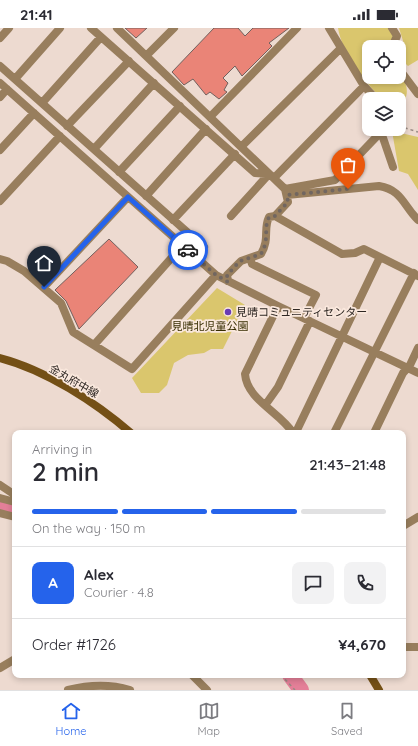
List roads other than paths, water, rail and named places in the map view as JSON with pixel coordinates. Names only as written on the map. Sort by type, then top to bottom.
[{"type":"main road","name":"金丸府中線","points":[[0,358],[36,372],[72,391],[110,415],[128,430]]},
{"type":"main road","points":[[372,678],[379,690]]},
{"type":"street","points":[[0,38],[9,28]]},
{"type":"street","points":[[15,79],[60,28]]},
{"type":"street","points":[[91,28],[256,173],[272,176]]},
{"type":"street","points":[[118,28],[272,176],[286,192],[288,202],[275,216],[269,217],[267,221],[267,245],[261,254],[240,261],[227,275],[228,282]]},
{"type":"street","points":[[146,56],[174,28]]},
{"type":"street","points":[[210,117],[297,28]]},
{"type":"street","points":[[329,28],[364,86],[370,92]]},
{"type":"street","points":[[392,28],[397,36],[395,40]]},
{"type":"street","points":[[42,103],[101,37]]},
{"type":"street","points":[[241,147],[341,48]]},
{"type":"street","points":[[67,126],[129,61]]},
{"type":"street","points":[[0,66],[204,247]]},
{"type":"street","points":[[406,78],[418,94]]},
{"type":"street","points":[[0,83],[216,275],[418,373]]},
{"type":"street","points":[[94,149],[154,83]]},
{"type":"street","points":[[230,216],[364,86]]},
{"type":"street","points":[[0,97],[7,90]]},
{"type":"street","points":[[119,172],[180,106]]},
{"type":"street","points":[[0,150],[34,113]]},
{"type":"street","points":[[146,196],[206,129]]},
{"type":"street","points":[[0,201],[60,136]]},
{"type":"street","points":[[286,192],[335,180],[375,136]]},
{"type":"street","points":[[383,136],[394,167]]},
{"type":"street","points":[[172,220],[235,154]]},
{"type":"street","points":[[286,192],[379,186],[390,188],[398,192],[408,210],[418,220]]},
{"type":"street","points":[[44,287],[128,197]]},
{"type":"street","points":[[275,216],[342,254],[354,253],[364,249],[416,275],[374,352],[335,430]]},
{"type":"street","points":[[94,345],[183,245]]},
{"type":"street","points":[[297,430],[380,257]]},
{"type":"street","points":[[250,258],[252,264],[316,295],[307,320],[278,387],[266,404]]},
{"type":"street","points":[[0,259],[7,261],[24,271],[61,303],[73,332],[132,369],[216,275]]},
{"type":"street","points":[[278,306],[245,374],[246,381],[255,395],[285,421],[292,430]]},
{"type":"street","points":[[376,430],[418,348]]},
{"type":"street","points":[[0,485],[12,493]]},
{"type":"street","points":[[0,498],[12,501]]},
{"type":"street","points":[[0,513],[12,516]]},
{"type":"street","points":[[406,524],[418,517]]},
{"type":"street","points":[[406,647],[418,648]]},
{"type":"street","points":[[0,668],[12,660]]},
{"type":"street","points":[[195,678],[207,690]]},
{"type":"street","points":[[68,690],[93,686],[119,687],[130,690]]},
{"type":"waterway","points":[[0,507],[12,509]]},
{"type":"waterway","points":[[292,678],[301,690]]},
{"type":"place","name":"見晴コミュニティセンター","points":[[228,312]]},
{"type":"park label","name":"見晴北児童公園","points":[[210,326]]}]
